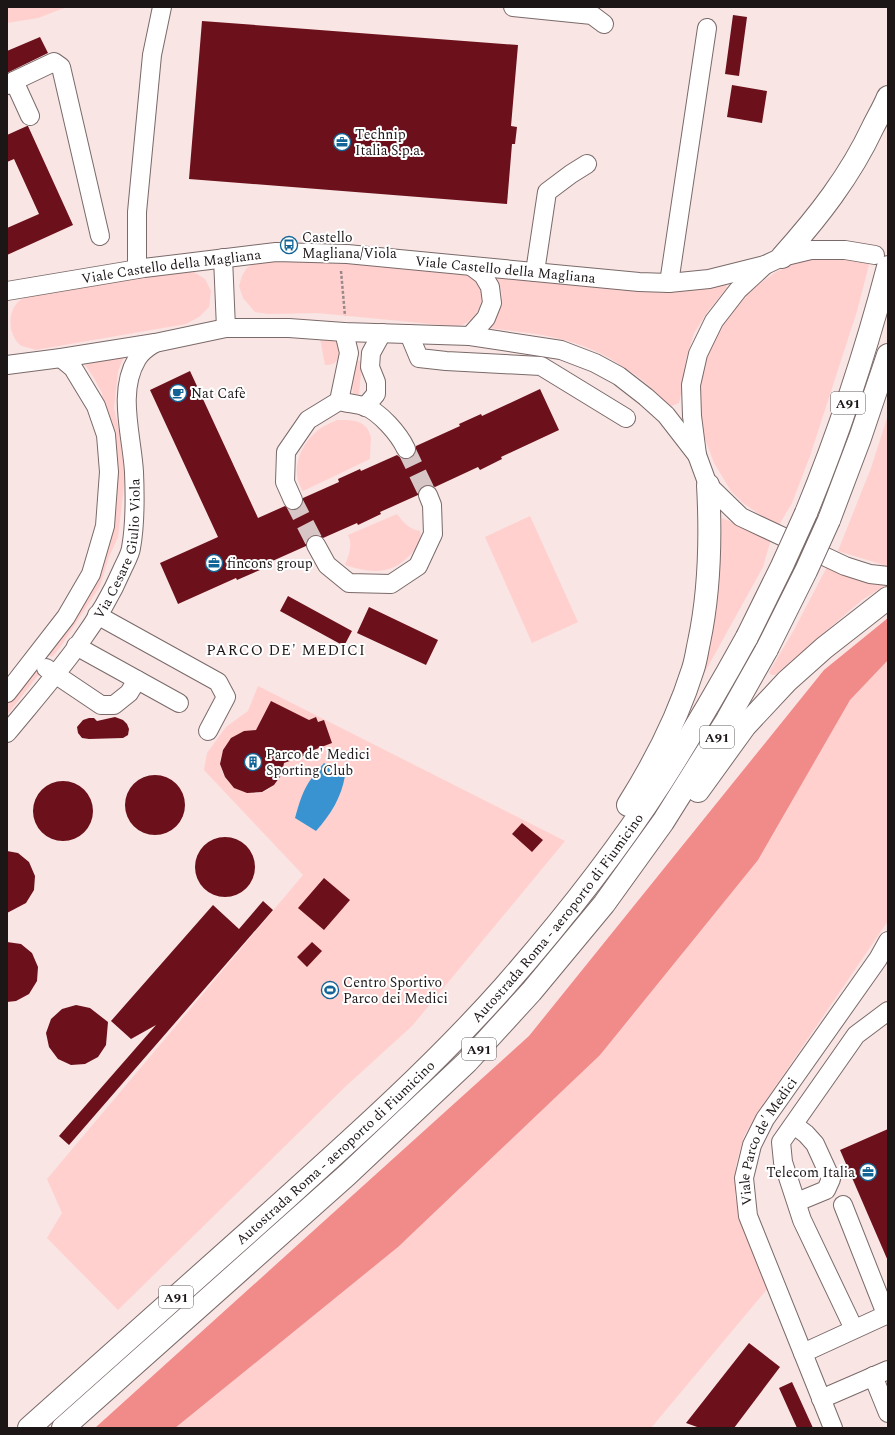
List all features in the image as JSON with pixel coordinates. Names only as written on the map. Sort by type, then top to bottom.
[{"type":"highway","points":[[774,261],[814,222],[837,190],[862,151],[888,97]]},
{"type":"highway","name":"Autostrada Roma - aeroporto di Fiumicino","points":[[29,1428],[323,1165],[428,1067],[503,988],[557,924],[602,867],[661,782],[705,711],[747,637],[782,566],[806,513],[838,433],[863,357],[882,290],[882,261]]},
{"type":"highway","name":"Autostrada Roma - aeroporto di Fiumicino","points":[[63,1428],[347,1175],[467,1062],[531,992],[604,904],[663,822],[727,720],[767,649],[806,571],[829,520],[860,438],[888,355]]},
{"type":"highway","points":[[602,867],[611,837],[646,777],[674,723],[694,668],[705,615],[709,565],[710,526],[708,485]]},
{"type":"highway","points":[[663,822],[688,804],[745,726],[787,681],[824,648],[888,598]]},
{"type":"street","points":[[137,269],[137,212],[152,55],[162,7]]},
{"type":"street","points":[[513,7],[592,15],[604,24]]},
{"type":"street","points":[[668,283],[707,28]]},
{"type":"street","points":[[30,116],[11,83],[54,62],[61,67],[100,236]]},
{"type":"street","points":[[535,272],[548,192],[571,174],[587,164]]},
{"type":"street","name":"Viale Castello della Magliana","points":[[7,291],[137,269],[276,252],[347,254],[639,282],[668,283],[710,279],[811,250],[845,250],[882,261]]},
{"type":"street","points":[[223,258],[226,328]]},
{"type":"street","points":[[774,261],[738,290],[714,321],[698,354],[691,385],[692,416],[697,455],[708,485],[741,517],[845,566],[870,574],[888,576]]},
{"type":"street","points":[[470,336],[486,318],[492,303],[490,287],[483,276],[471,266]]},
{"type":"street","points":[[7,365],[155,343],[226,328],[289,328],[343,332],[470,336],[561,350],[595,363],[619,376],[666,415],[697,455]]},
{"type":"street","points":[[339,401],[349,353],[343,332]]},
{"type":"street","points":[[365,407],[376,394],[376,382],[370,367],[371,352],[382,333]]},
{"type":"street","points":[[409,334],[419,358],[446,362],[541,366],[626,418]]},
{"type":"street","name":"Via Cesare Giulio Viola","points":[[7,733],[55,675],[97,615],[115,586],[131,549],[134,521],[134,472],[128,422],[127,386],[131,371],[138,358],[145,350],[155,343]]},
{"type":"street","name":"Via Cesare Giulio Viola","points":[[7,693],[66,617],[91,574],[105,526],[108,472],[106,435],[96,406],[73,368],[61,358]]},
{"type":"street","points":[[294,500],[285,482],[286,452],[308,420],[339,401],[365,407],[379,415],[402,442],[406,449]]},
{"type":"street","points":[[316,544],[327,566],[349,583],[391,584],[418,566],[432,536],[432,505],[428,495]]},
{"type":"street","points":[[97,615],[218,682],[226,697],[208,731]]},
{"type":"street","points":[[76,646],[179,703]]},
{"type":"street","points":[[34,659],[55,675],[101,705],[114,705],[129,693],[137,680]]},
{"type":"street","name":"Viale Parco de' Medici","points":[[833,1428],[748,1216],[744,1178],[752,1145],[765,1119],[878,959],[888,941]]},
{"type":"street","points":[[854,1329],[802,1220],[783,1162],[781,1142],[856,1035],[888,1011]]},
{"type":"street","points":[[794,1125],[806,1134],[815,1144],[831,1179],[826,1190],[797,1202]]},
{"type":"street","points":[[803,1353],[887,1314],[843,1205]]},
{"type":"street","points":[[821,1399],[880,1373],[888,1413]]},
{"type":"path","points":[[343,332],[345,315],[340,263],[347,254]]},
{"type":"shaded area","points":[[7,7],[67,7],[38,18],[7,23]]},
{"type":"shaded area","points":[[829,257],[870,261],[857,311],[810,456],[792,503],[779,525],[766,519],[743,503],[731,491],[714,463],[704,436],[700,421],[697,390],[709,345],[733,306],[752,289],[776,272],[802,260]]},
{"type":"shaded area","points":[[320,259],[463,271],[479,286],[482,297],[481,303],[472,319],[461,325],[452,326],[317,313],[268,314],[255,312],[243,298],[239,286],[242,276],[246,269],[255,262]]},
{"type":"shaded area","points":[[181,270],[194,272],[205,279],[211,291],[209,307],[199,317],[186,324],[35,350],[20,345],[13,335],[10,323],[12,311],[19,301],[30,295]]},
{"type":"shaded area","points":[[494,274],[726,284],[727,288],[708,311],[694,333],[686,359],[679,403],[671,406],[636,375],[608,357],[592,349],[558,338],[488,328],[497,315],[502,302],[501,289]]},
{"type":"shaded area","points":[[320,338],[337,339],[339,352],[337,360],[331,365],[325,365]]},
{"type":"shaded area","points":[[125,354],[118,371],[114,408],[120,435],[125,477],[118,537],[109,557],[100,586],[61,646],[52,657],[45,652],[79,601],[113,481],[102,393],[85,365]]},
{"type":"shaded area","points":[[352,358],[362,362],[359,394],[353,394],[350,369]]},
{"type":"shaded area","points":[[888,415],[887,566],[838,551],[871,468]]},
{"type":"shaded area","points":[[337,420],[358,422],[366,427],[371,437],[370,459],[303,491],[298,481],[297,465],[305,444],[323,427]]},
{"type":"shaded area","points":[[397,514],[404,523],[420,531],[419,543],[412,553],[397,565],[381,571],[364,570],[345,565],[350,546],[348,535]]},
{"type":"shaded area","points":[[530,516],[578,622],[532,643],[485,537]]},
{"type":"shaded area","points":[[722,518],[771,539],[763,567],[696,688],[716,596]]},
{"type":"shaded area","points":[[829,563],[888,584],[862,600],[775,675],[771,675],[769,672],[794,630]]},
{"type":"shaded area","points":[[888,618],[888,921],[760,1109],[744,1136],[736,1165],[735,1197],[768,1288],[651,1428],[95,1428],[529,1036],[824,670]]},
{"type":"shaded area","points":[[888,618],[888,660],[850,700],[758,860],[600,1055],[398,1247],[175,1428],[95,1428],[529,1036],[824,670]]},
{"type":"shaded area","points":[[34,669],[38,671],[39,674],[7,715],[7,699]]},
{"type":"shaded area","points":[[258,686],[565,841],[412,1026],[345,1087],[118,1310],[47,1238],[62,1213],[47,1179],[303,875],[204,770],[207,753],[226,727],[248,711]],"holes":[[[258,730],[285,760],[282,773],[272,787],[260,793],[248,793],[227,781],[222,770],[221,758],[226,745],[236,735],[248,731]],[[324,763],[335,806],[316,831],[295,818],[305,788]]]},
{"type":"water","points":[[324,763],[345,776],[335,805],[316,831],[295,818],[305,788]]},
{"type":"building","points":[[733,15],[747,17],[739,76],[725,74]]},
{"type":"building","points":[[202,21],[518,45],[511,126],[517,127],[515,144],[512,144],[507,204],[189,179]]},
{"type":"building","points":[[40,37],[48,53],[7,73],[7,51]]},
{"type":"building","points":[[732,85],[767,91],[762,123],[727,117]]},
{"type":"building","points":[[27,126],[73,225],[7,255],[7,228],[39,214],[14,159],[7,162],[7,135]]},
{"type":"building","points":[[190,371],[258,518],[285,506],[292,510],[298,509],[302,506],[303,498],[339,482],[338,479],[360,469],[361,471],[397,455],[405,459],[411,458],[415,454],[416,446],[460,426],[459,424],[481,414],[482,416],[540,389],[559,430],[501,457],[502,459],[480,470],[478,467],[435,487],[424,485],[420,489],[418,495],[380,512],[381,514],[358,525],[357,523],[323,538],[317,535],[311,536],[307,540],[306,546],[259,567],[260,570],[237,580],[236,578],[178,604],[160,563],[218,537],[150,390]]},
{"type":"building","points":[[288,596],[352,631],[344,646],[280,611]]},
{"type":"building","points":[[369,607],[438,640],[426,665],[357,633]]},
{"type":"building","points":[[271,701],[309,720],[316,717],[318,722],[324,720],[332,743],[311,751],[312,753],[284,763],[282,774],[274,785],[262,792],[247,793],[234,788],[225,777],[220,764],[223,750],[231,738],[244,731],[256,730]]},
{"type":"building","points":[[115,717],[123,720],[129,729],[128,735],[123,738],[89,739],[82,738],[78,733],[77,727],[83,720],[94,718],[97,721]]},
{"type":"building","points":[[155,775],[172,780],[180,788],[185,805],[180,822],[172,830],[155,835],[138,830],[130,822],[125,805],[130,788],[138,780]]},
{"type":"building","points":[[63,781],[80,786],[88,794],[93,811],[88,828],[80,836],[63,841],[46,836],[38,828],[33,811],[38,794],[46,786]]},
{"type":"building","points":[[522,823],[543,840],[532,852],[512,834]]},
{"type":"building","points":[[225,837],[242,842],[250,850],[255,867],[250,884],[242,892],[225,897],[208,892],[200,884],[195,867],[200,850],[208,842]]},
{"type":"building","points":[[7,851],[18,853],[29,862],[35,876],[34,890],[26,903],[7,913]]},
{"type":"building","points":[[324,878],[350,900],[324,930],[298,908]]},
{"type":"building","points":[[263,901],[273,910],[69,1145],[59,1136],[156,1025],[131,1039],[111,1021],[213,905],[239,929]]},
{"type":"building","points":[[7,942],[21,944],[32,953],[38,967],[37,981],[29,994],[16,1001],[7,1002]]},
{"type":"building","points":[[312,942],[322,951],[307,967],[297,957]]},
{"type":"building","points":[[76,1005],[90,1008],[108,1022],[106,1045],[98,1057],[85,1064],[71,1065],[58,1059],[49,1047],[46,1033],[51,1019],[62,1009]]},
{"type":"building","points":[[888,1129],[888,1261],[840,1150]]},
{"type":"building","points":[[749,1343],[780,1367],[734,1428],[700,1428],[686,1423]]},
{"type":"building","points":[[792,1382],[813,1428],[797,1428],[779,1388]]},
{"type":"tunnel","points":[[406,449],[428,495]]},
{"type":"tunnel","points":[[293,500],[316,545]]},
{"type":"place","name":"Technip Italia S.p.a.","points":[[342,142]]},
{"type":"place","name":"Castello Magliana/Viola","points":[[289,245]]},
{"type":"place","name":"Nat Cafè","points":[[178,393]]},
{"type":"place","name":"fincons group","points":[[214,563]]},
{"type":"place","name":"Parco de' Medici Sporting Club","points":[[253,762]]},
{"type":"place","name":"Centro Sportivo Parco dei Medici","points":[[330,990]]},
{"type":"place","name":"Telecom Italia","points":[[868,1172]]},
{"type":"district","name":"PARCO DE' MEDICI","points":[[286,650]]}]
